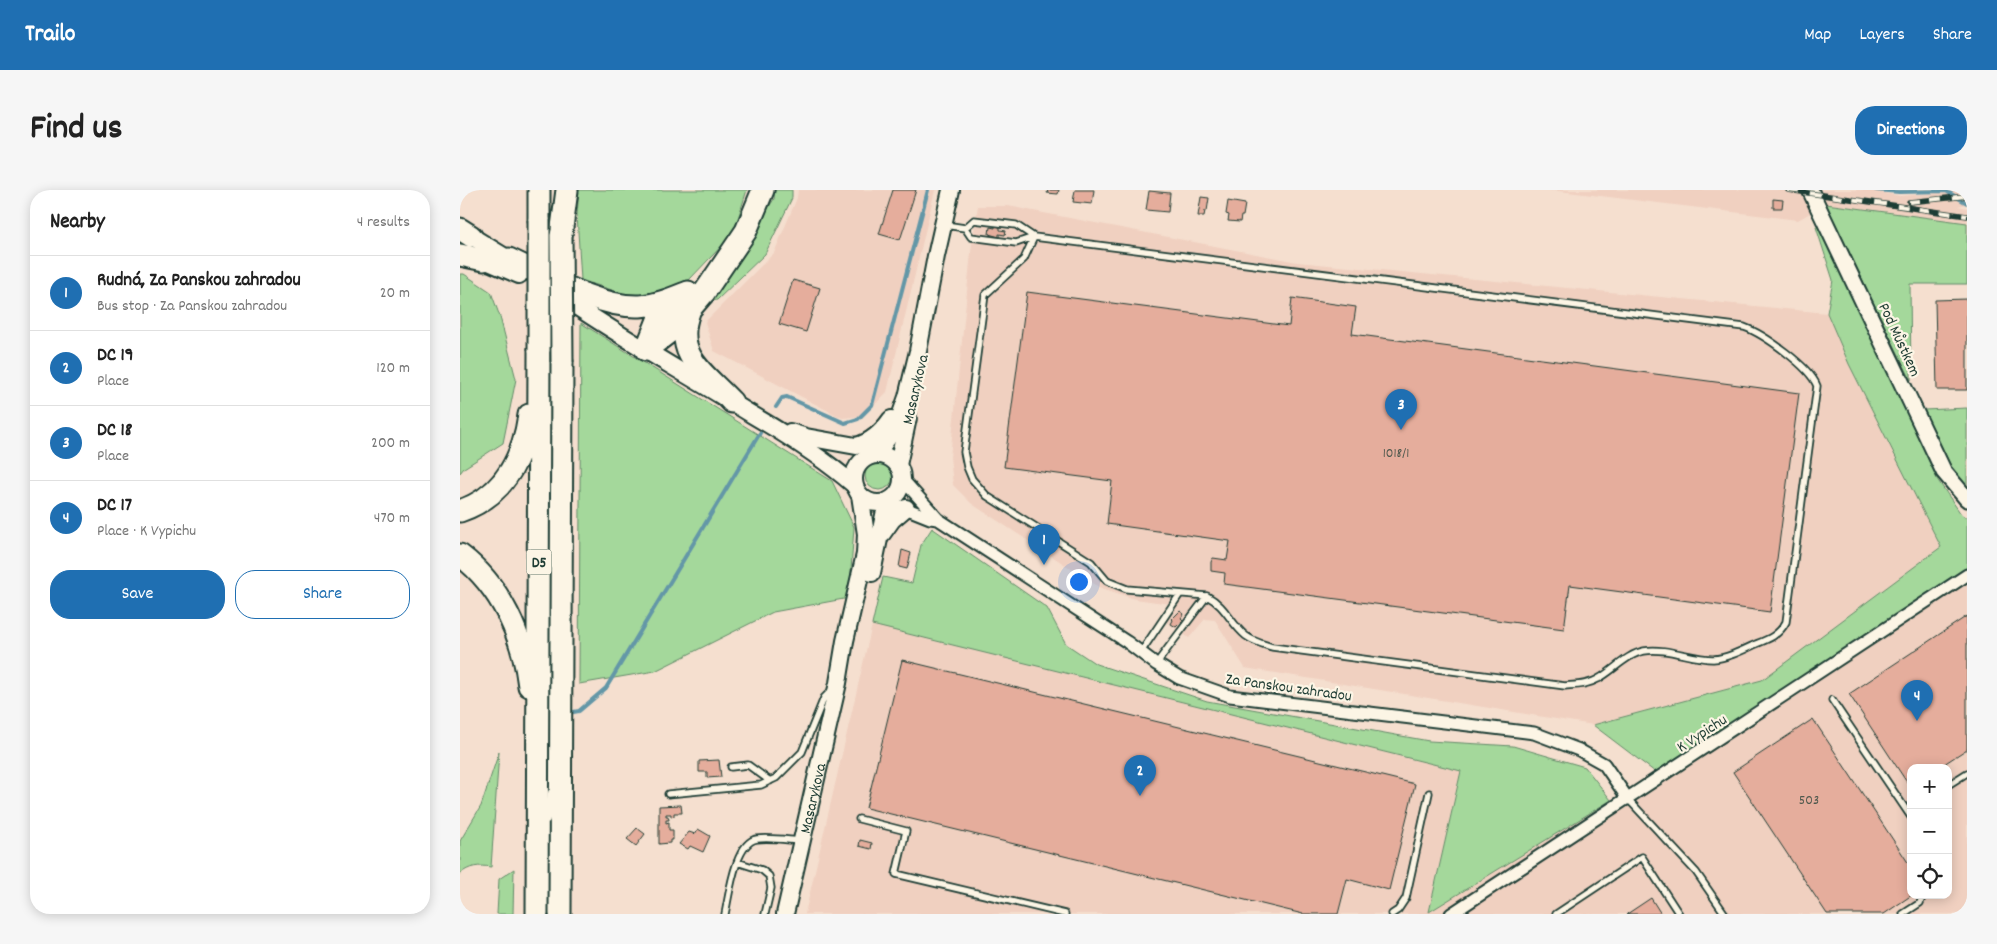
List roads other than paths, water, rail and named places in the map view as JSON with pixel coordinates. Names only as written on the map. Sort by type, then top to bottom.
[{"type":"highway","name":"D5","points":[[537,913],[548,777],[539,692],[539,190]]},
{"type":"highway","name":"D5","points":[[560,913],[562,190]]},
{"type":"highway","points":[[561,235],[566,190]]},
{"type":"highway","points":[[646,350],[658,320],[689,301],[730,257],[750,224],[763,190]]},
{"type":"highway","points":[[460,255],[484,260]]},
{"type":"highway","points":[[509,259],[584,293],[620,304],[641,306],[689,301]]},
{"type":"highway","points":[[689,301],[683,333],[688,354],[732,402]]},
{"type":"highway","points":[[460,510],[481,500],[494,490],[512,470],[527,432],[539,350]]},
{"type":"highway","points":[[460,555],[476,569],[496,594],[516,631],[527,670],[548,777]]},
{"type":"main road","name":"Masarykova","points":[[869,458],[892,433],[900,418],[918,352],[951,190]]},
{"type":"main road","points":[[466,232],[509,259],[568,301],[772,426],[836,470],[873,503],[888,503],[899,492],[900,472],[889,457],[869,458],[832,452],[806,437]]},
{"type":"main road","points":[[484,260],[568,301]]},
{"type":"main road","name":"Masarykova","points":[[900,472],[904,432],[922,363],[926,313]]},
{"type":"main road","points":[[772,426],[806,437],[856,446],[870,440],[884,429],[898,403],[909,359],[926,313]]},
{"type":"main road","points":[[857,490],[855,470],[869,458]]},
{"type":"main road","name":"Masarykova","points":[[785,914],[865,554],[866,534],[857,490]]},
{"type":"main road","name":"Masarykova","points":[[838,682],[853,646],[888,503]]},
{"type":"main road","points":[[880,538],[892,520],[906,508]]},
{"type":"street","name":"Pod Můstkem","points":[[1810,190],[1944,472],[1967,499]]},
{"type":"street","name":"Za Panskou zahradou","points":[[900,472],[938,519],[1179,678],[1230,696],[1534,733],[1579,750],[1604,764],[1628,799]]},
{"type":"street","name":"Za Panskou zahradou","points":[[888,503],[938,519]]},
{"type":"street","name":"K Vypichu","points":[[1452,914],[1967,575]]},
{"type":"lane","points":[[966,228],[974,220],[1016,225],[1034,237]]},
{"type":"lane","points":[[943,224],[966,228],[972,237],[1016,243],[1034,237],[1744,327],[1756,331],[1811,374],[1815,381],[1817,393],[1786,622],[1779,633],[1730,655],[1711,659],[1658,651],[1644,651],[1632,656],[1597,680],[1585,684],[1565,686],[1272,647],[1256,643],[1245,635],[1217,601],[1206,596],[1126,589],[1106,581],[1091,562],[987,496],[972,479],[964,452],[985,295],[1024,259],[1034,237]]},
{"type":"lane","points":[[1141,652],[1180,594]]},
{"type":"lane","points":[[1156,664],[1206,596]]},
{"type":"lane","points":[[668,794],[762,785],[776,778],[802,752],[824,698],[838,682]]},
{"type":"lane","name":"D5","points":[[539,692],[545,751]]},
{"type":"lane","name":"D5","points":[[549,828],[550,801],[548,777],[562,692]]},
{"type":"lane","points":[[1832,700],[1907,811]]},
{"type":"lane","points":[[731,767],[748,765],[770,781]]},
{"type":"lane","points":[[1952,782],[1967,773]]},
{"type":"lane","points":[[1392,914],[1398,910],[1406,898],[1429,793]]},
{"type":"lane","points":[[1628,799],[1696,872],[1725,914]]},
{"type":"lane","points":[[859,819],[906,831],[896,874],[1065,914]]},
{"type":"lane","name":"D5","points":[[553,838],[560,913]]},
{"type":"lane","points":[[725,914],[737,862],[748,842],[757,839],[802,841]]},
{"type":"lane","name":"D5","points":[[537,913],[544,847]]},
{"type":"lane","points":[[1556,914],[1642,857],[1679,914]]},
{"type":"lane","points":[[737,862],[762,870],[769,876],[771,888],[765,914]]},
{"type":"lane","points":[[1903,914],[1920,903],[1922,899]]},
{"type":"waterway","points":[[776,407],[782,398],[787,397],[845,423],[858,419],[872,405],[928,190]]},
{"type":"waterway","points":[[1876,190],[1899,192],[1946,191],[1967,203]]},
{"type":"waterway","points":[[568,713],[579,711],[606,688],[760,433]]},
{"type":"railway","points":[[1788,190],[1967,216]]},
{"type":"railway","points":[[1909,202],[1967,196]]},
{"type":"place","name":"DC 18","points":[[1401,430]]},
{"type":"place","name":"Rudná, Za Panskou zahradou","points":[[1044,565]]},
{"type":"place","name":"DC 17","points":[[1917,721]]},
{"type":"place","name":"DC 19","points":[[1140,796]]}]
